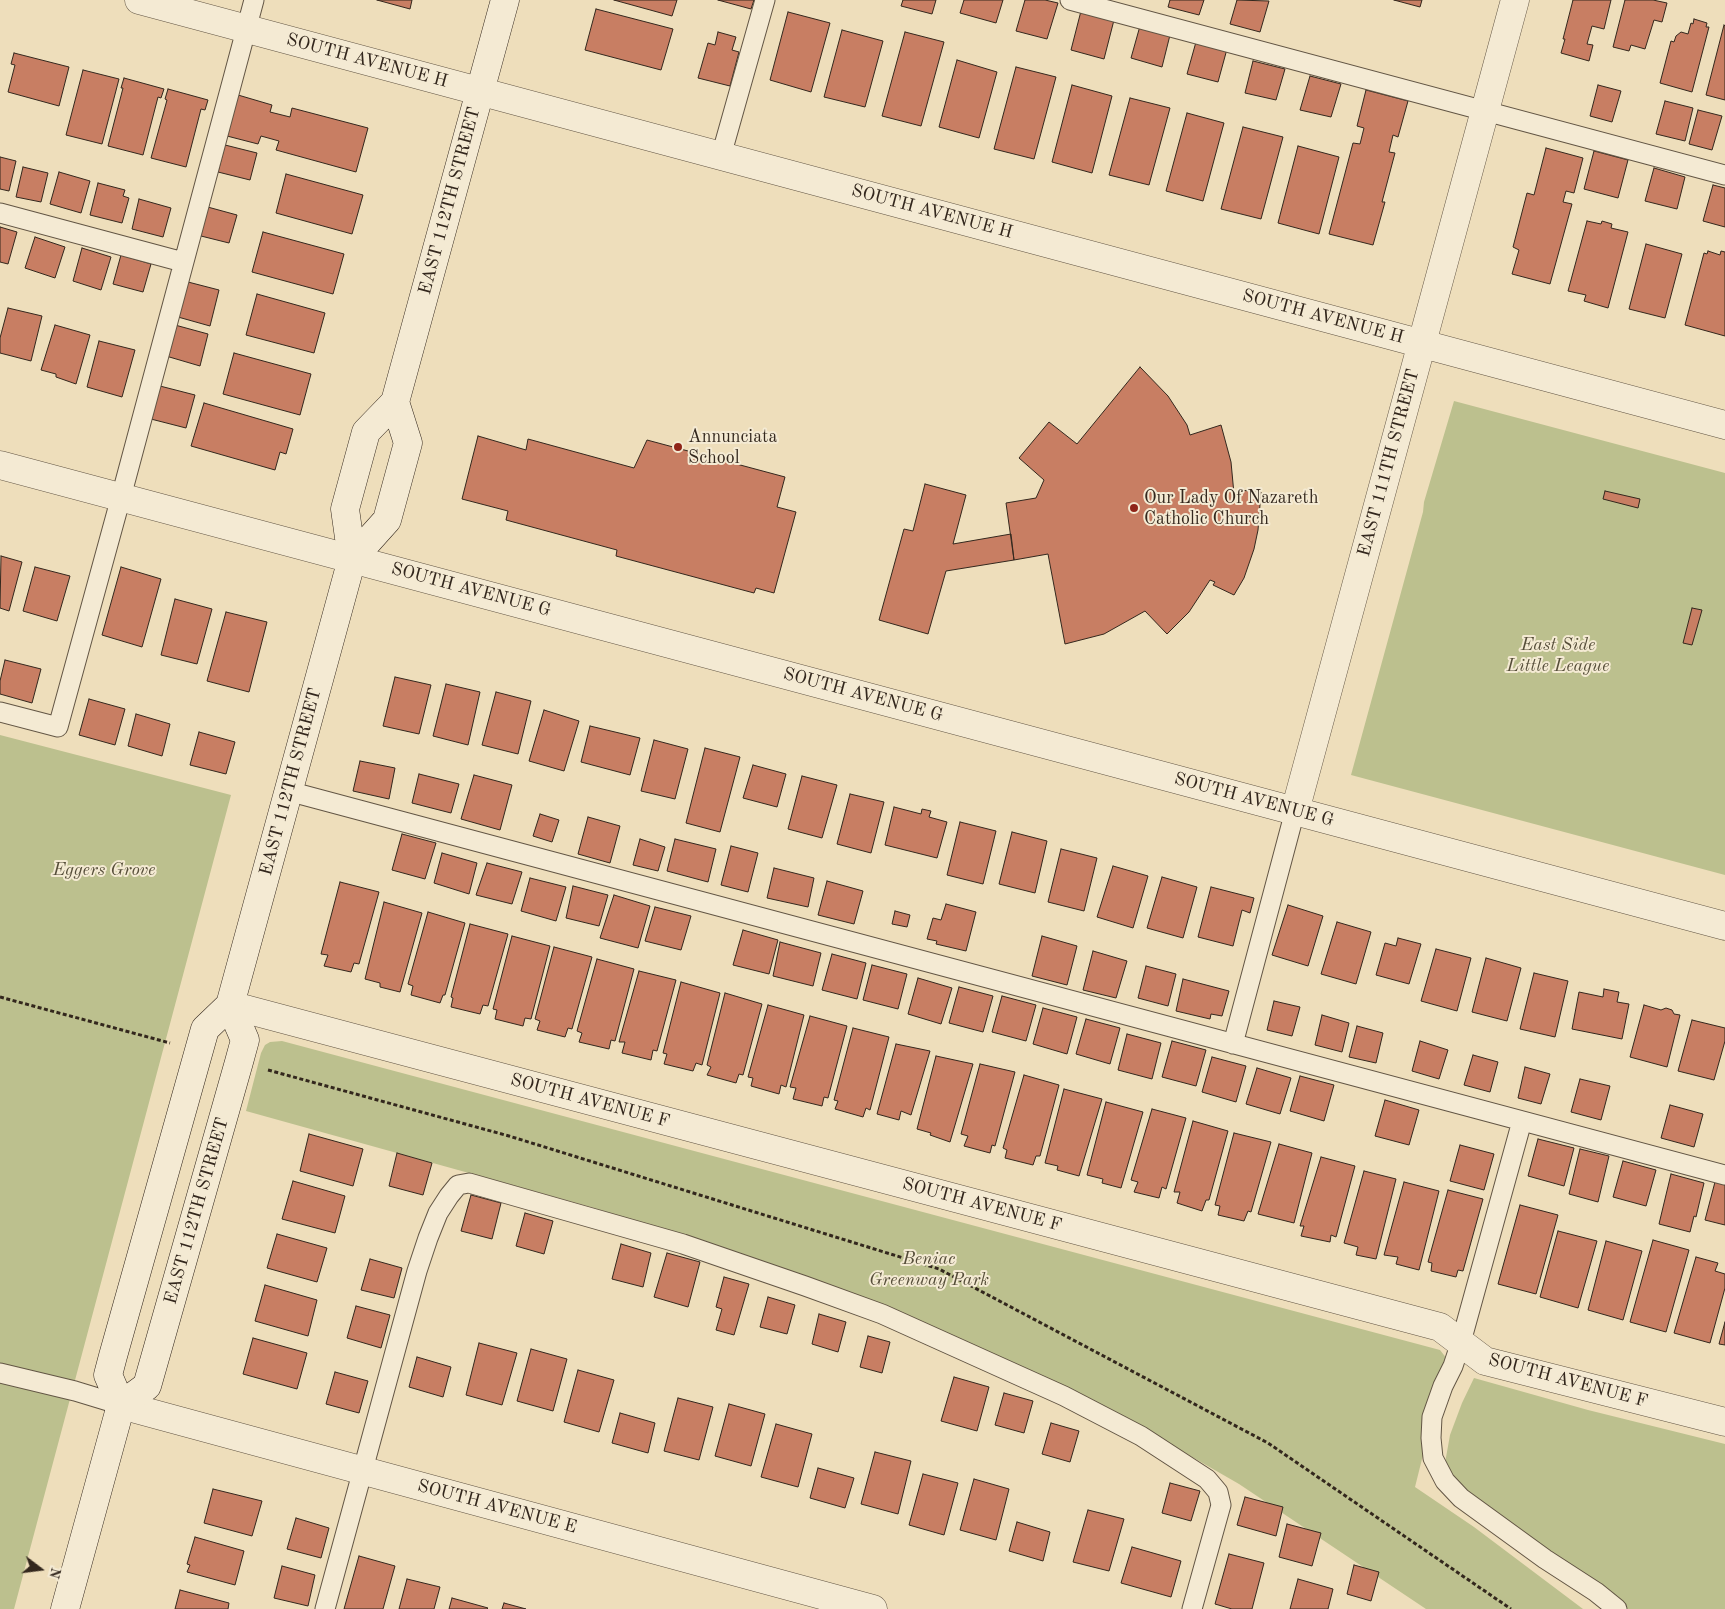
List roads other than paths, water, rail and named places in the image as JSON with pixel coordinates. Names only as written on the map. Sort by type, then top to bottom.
[{"type":"street","name":"SOUTH AVENUE H","points":[[139,0],[1725,425]]},
{"type":"street","name":"EAST 112TH STREET","points":[[121,1405],[148,1386],[239,1062],[244,1040],[230,1005],[352,558],[345,509],[366,432],[395,402],[505,0]]},
{"type":"street","name":"EAST 111TH STREET","points":[[1295,811],[1515,0]]},
{"type":"street","name":"EAST 112TH STREET","points":[[352,558],[387,520],[408,443],[395,402]]},
{"type":"street","name":"SOUTH AVENUE G","points":[[0,465],[1725,926]]},
{"type":"street","name":"SOUTH AVENUE F","points":[[230,1005],[1440,1327],[1485,1361],[1725,1422]]},
{"type":"street","points":[[65,1609],[121,1405],[108,1375],[113,1356],[205,1029],[230,1005]]},
{"type":"street","name":"SOUTH AVENUE E","points":[[121,1405],[873,1609]]},
{"type":"lane","points":[[0,712],[58,727],[254,0]]},
{"type":"lane","points":[[721,156],[765,0]]},
{"type":"lane","points":[[1070,0],[1725,175]]},
{"type":"lane","points":[[0,213],[183,262]]},
{"type":"lane","points":[[288,791],[1725,1175]]},
{"type":"lane","points":[[1233,1044],[1295,811]]},
{"type":"lane","points":[[1522,1121],[1453,1366],[1443,1386],[1432,1417],[1431,1438],[1433,1458],[1445,1481],[1461,1498],[1545,1559],[1596,1592],[1617,1609]]},
{"type":"lane","points":[[324,1609],[414,1280],[428,1238],[438,1213],[448,1196],[458,1185],[469,1183],[683,1244],[882,1314],[1064,1396],[1141,1436],[1207,1479],[1218,1492],[1221,1504],[1192,1609]]},
{"type":"lane","points":[[0,1373],[75,1391],[121,1405]]},
{"type":"place","name":"Annunciata School","points":[[678,447]]},
{"type":"place","name":"Our Lady Of Nazareth Catholic Church","points":[[1134,508]]},
{"type":"park label","name":"East Side Little League","points":[[1558,655]]},
{"type":"park label","name":"Eggers Grove","points":[[104,870]]},
{"type":"park label","name":"Beniac Greenway Park","points":[[929,1269]]}]
